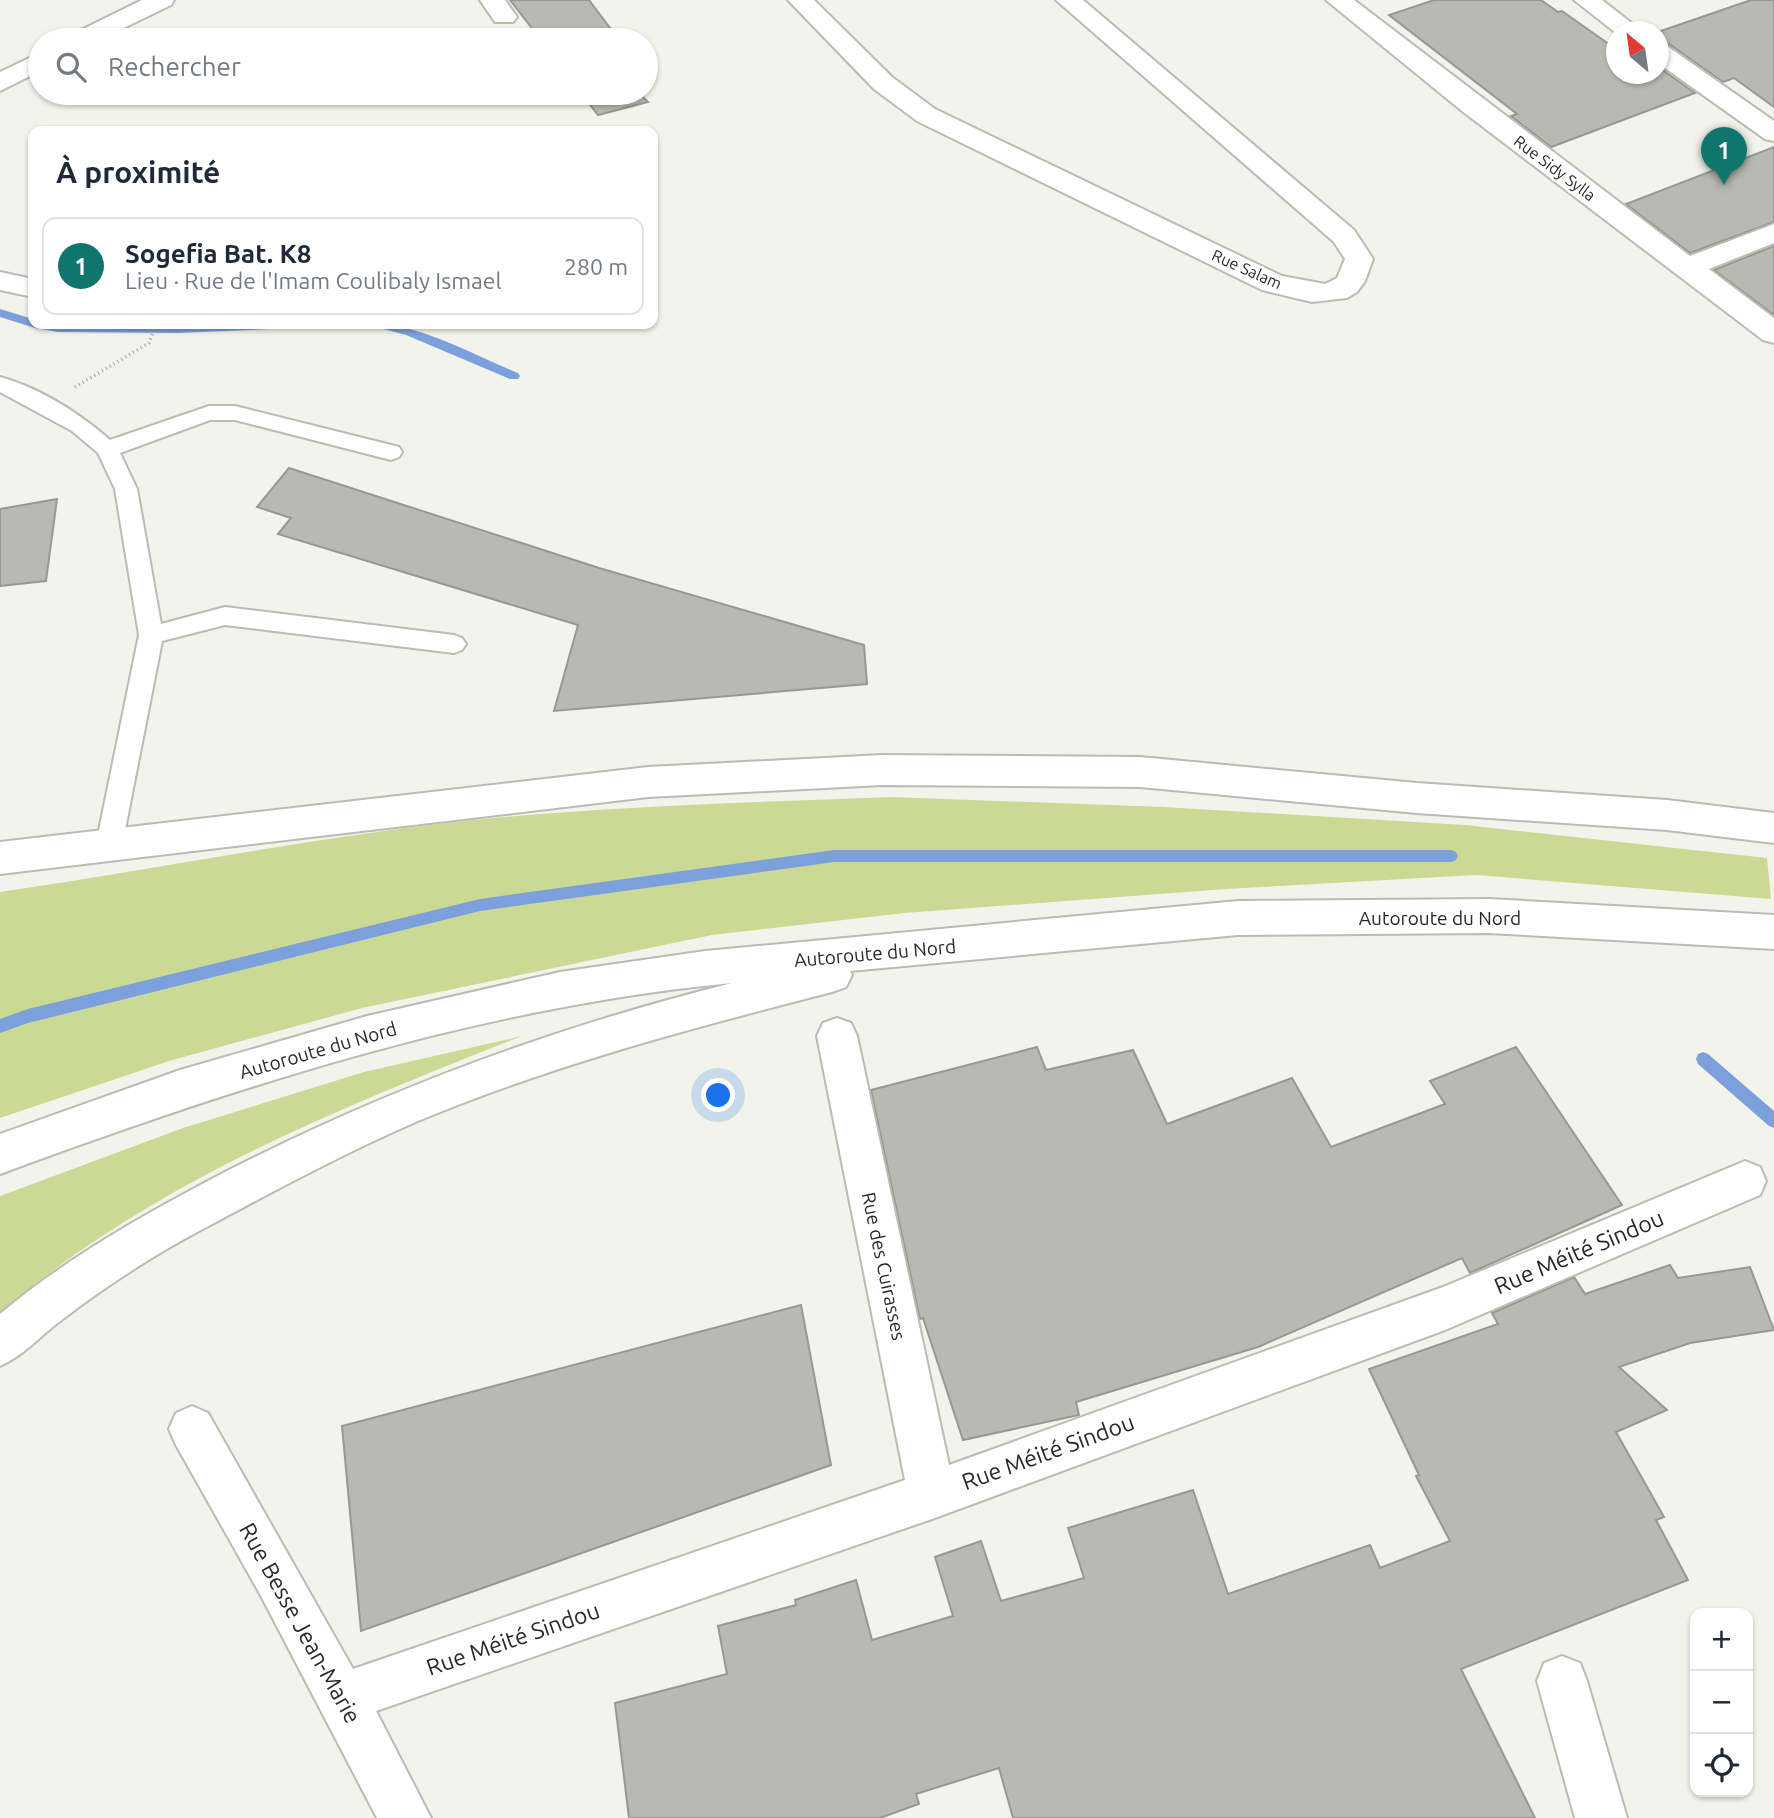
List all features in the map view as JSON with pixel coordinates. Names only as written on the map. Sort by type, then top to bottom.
[{"type":"main road","name":"Rue Salam","points":[[800,0],[883,83],[926,115],[1272,283],[1316,295],[1341,290],[1357,274],[1359,259],[1344,236],[1068,0]]},
{"type":"main road","name":"Rue Sidy Sylla","points":[[1338,0],[1471,105],[1774,333]]},
{"type":"main road","points":[[1586,0],[1616,21]]},
{"type":"main road","points":[[105,28],[155,4]]},
{"type":"main road","points":[[1669,59],[1774,133]]},
{"type":"main road","points":[[0,83],[28,68]]},
{"type":"main road","points":[[1688,267],[1774,233]]},
{"type":"main road","points":[[0,281],[28,287]]},
{"type":"main road","points":[[0,858],[649,782],[882,770],[1140,772],[1417,798],[1667,815],[1774,828]]},
{"type":"main road","name":"Autoroute du Nord","points":[[0,1154],[193,1085],[368,1034],[522,999],[705,968],[1238,918],[1489,916],[1774,932]]},
{"type":"main road","points":[[0,1343],[44,1306],[155,1232],[278,1167],[403,1108],[532,1059],[690,1011],[819,979],[900,951]]},
{"type":"main road","name":"Rue des Cuirasses","points":[[837,1036],[932,1495]]},
{"type":"main road","name":"Rue Méité Sindou","points":[[342,1698],[932,1495],[1445,1308],[1745,1181]]},
{"type":"main road","name":"Rue Besse Jean-Marie","points":[[192,1429],[342,1698],[405,1818]]},
{"type":"main road","points":[[1562,1681],[1601,1818]]},
{"type":"lane","points":[[0,384],[43,404],[80,426],[107,449],[125,489],[150,635],[109,845]]},
{"type":"lane","points":[[107,449],[209,413],[235,413],[391,452]]},
{"type":"lane","points":[[150,635],[225,616],[454,644]]},
{"type":"path","points":[[43,404],[149,342],[154,329]]},
{"type":"green space","points":[[891,797],[1164,807],[1465,825],[1767,858],[1771,899],[1476,875],[1226,889],[905,913],[712,935],[362,1008],[169,1061],[0,1118],[0,892],[308,842],[493,818],[642,807]]},
{"type":"green space","points":[[522,1036],[316,1121],[183,1187],[59,1266],[0,1313],[0,1196],[183,1128],[364,1072]]},
{"type":"building","points":[[510,0],[589,0],[610,28],[532,28]]},
{"type":"building","points":[[1434,0],[1541,0],[1558,12],[1562,11],[1606,42],[1606,84],[1669,84],[1669,75],[1695,93],[1551,147],[1511,116],[1517,114],[1389,15]]},
{"type":"building","points":[[1751,0],[1774,0],[1774,107],[1734,78],[1723,82],[1669,44],[1669,28]]},
{"type":"building","points":[[590,105],[636,105],[598,115]]},
{"type":"building","points":[[1774,147],[1774,222],[1690,253],[1626,204]]},
{"type":"building","points":[[1774,246],[1774,315],[1714,270]]},
{"type":"building","points":[[289,468],[599,568],[864,645],[867,684],[554,711],[578,625],[278,534],[291,518],[257,507]]},
{"type":"building","points":[[57,499],[46,581],[0,586],[0,509]]},
{"type":"building","points":[[1037,1047],[1046,1070],[1133,1050],[1167,1124],[1292,1078],[1331,1147],[1445,1104],[1430,1081],[1516,1047],[1622,1205],[1470,1273],[1462,1258],[1258,1347],[1076,1402],[1079,1415],[963,1440],[923,1318],[920,1319],[871,1090]]},
{"type":"building","points":[[1670,1265],[1678,1278],[1750,1267],[1774,1330],[1690,1343],[1619,1367],[1667,1410],[1616,1432],[1664,1517],[1656,1520],[1688,1580],[1461,1669],[1535,1818],[1013,1818],[999,1768],[916,1794],[919,1804],[880,1818],[629,1818],[615,1703],[727,1674],[718,1626],[796,1605],[795,1600],[856,1580],[872,1640],[953,1616],[935,1557],[981,1541],[1001,1601],[1084,1578],[1068,1528],[1193,1490],[1228,1594],[1370,1545],[1380,1568],[1450,1541],[1416,1476],[1419,1475],[1369,1369],[1498,1324],[1492,1313],[1574,1277],[1585,1294]]},
{"type":"building","points":[[801,1305],[831,1465],[361,1631],[342,1426]]},
{"type":"waterway","points":[[0,313],[28,321]]},
{"type":"waterway","points":[[399,329],[514,376]]},
{"type":"waterway","points":[[0,1026],[28,1016],[480,905],[834,856],[1451,856]]},
{"type":"waterway","points":[[1703,1059],[1774,1121]]},
{"type":"place","name":"Sogefia Bat. K8","points":[[1724,185]]}]
